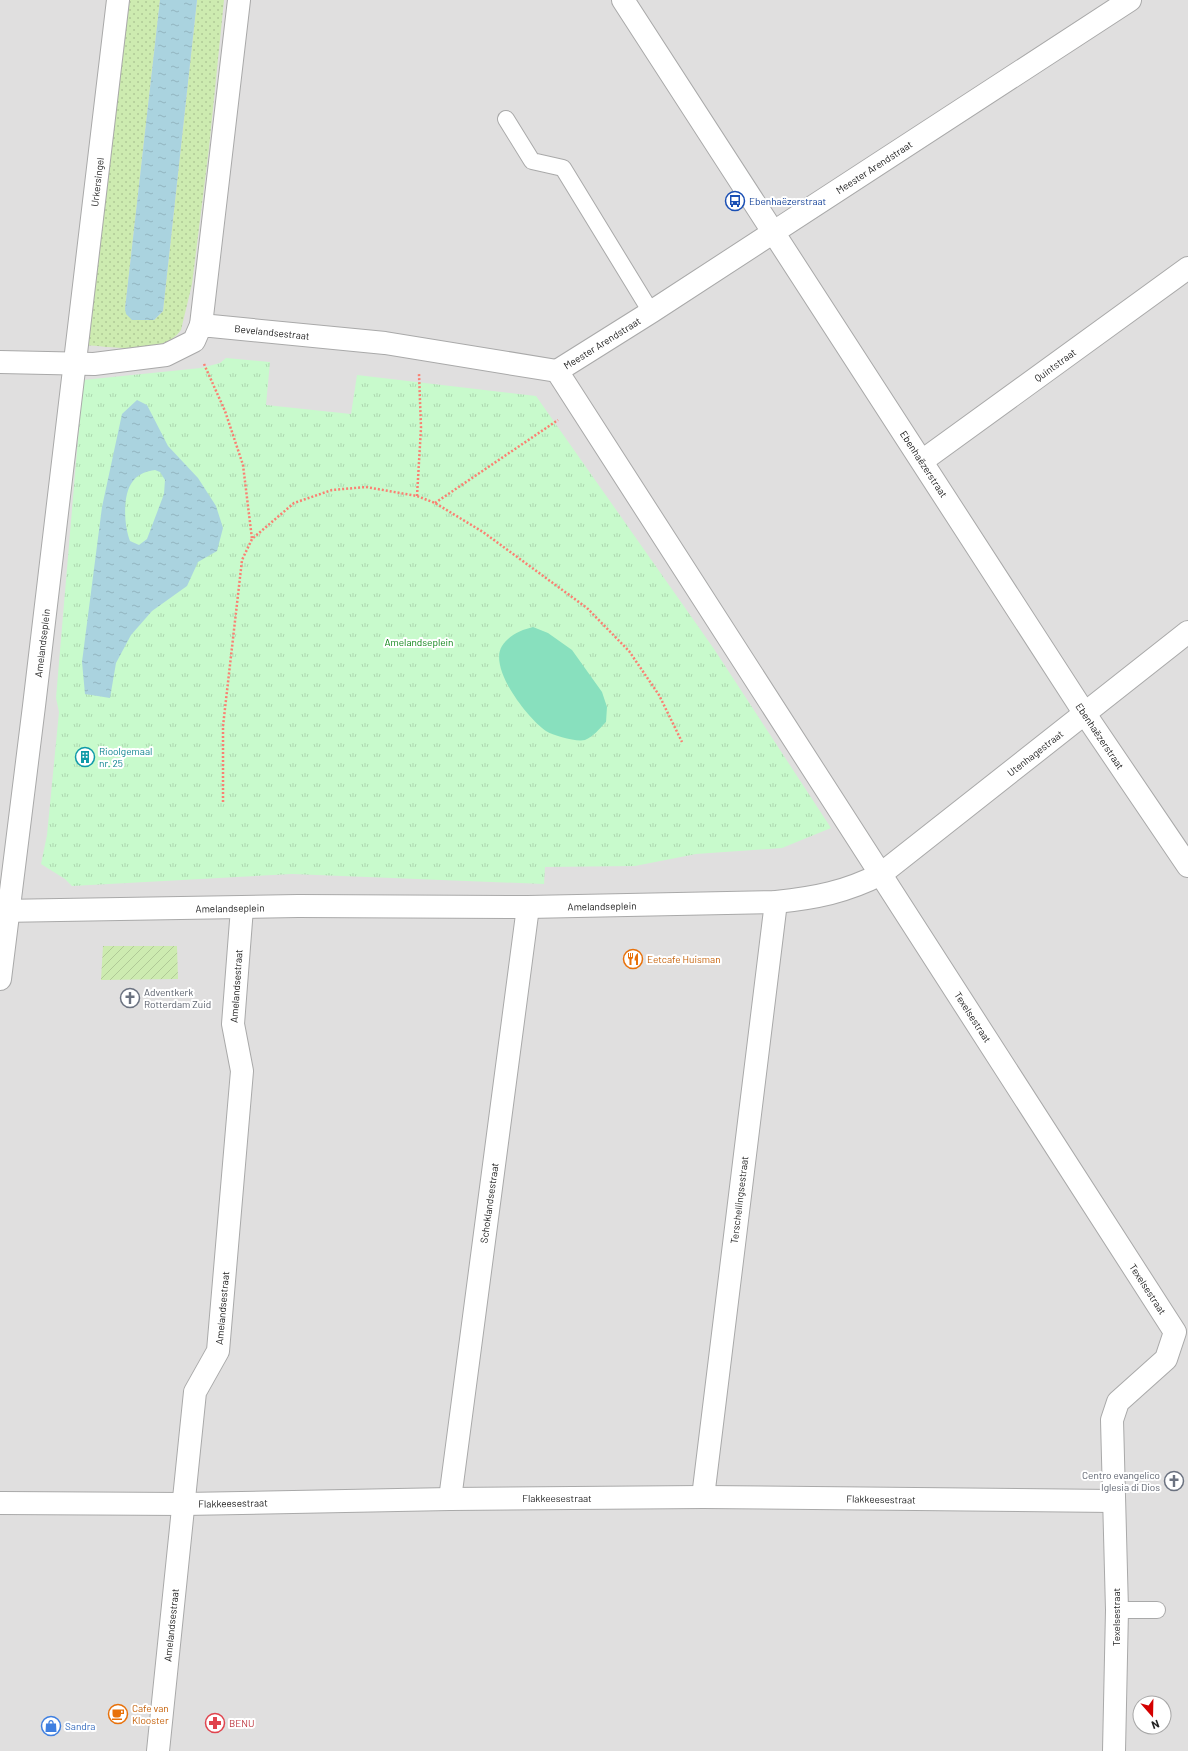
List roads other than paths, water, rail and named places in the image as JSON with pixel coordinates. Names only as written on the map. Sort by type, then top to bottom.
[{"type":"street","name":"Urkersingel","points":[[76,363],[118,0]]},
{"type":"street","points":[[0,362],[94,364],[166,355],[198,333],[239,0]]},
{"type":"street","name":"Ebenhaëzerstraat","points":[[623,0],[1085,714],[1188,866]]},
{"type":"street","name":"Meester Arendstraat","points":[[557,371],[651,312],[1130,0]]},
{"type":"street","name":"Quintstraat","points":[[922,461],[1188,268]]},
{"type":"street","name":"Bevelandsestraat","points":[[198,333],[385,343],[557,371]]},
{"type":"street","name":"Amelandseplein","points":[[76,363],[4,911],[528,907],[776,902],[832,894],[865,882],[881,874]]},
{"type":"street","points":[[557,371],[881,874]]},
{"type":"street","name":"Utenhagestraat","points":[[881,874],[1188,632]]},
{"type":"street","name":"Texelsestraat","points":[[881,874],[1175,1332],[1166,1359],[1118,1402],[1112,1420],[1117,1610],[1114,1751]]},
{"type":"street","name":"Terschellingsestraat","points":[[703,1498],[776,902]]},
{"type":"street","name":"Schoklandsestraat","points":[[450,1499],[528,907]]},
{"type":"street","name":"Amelandsestraat","points":[[158,1751],[195,1392],[218,1351],[242,1070],[233,1024],[242,908]]},
{"type":"street","points":[[0,978],[4,911]]},
{"type":"street","name":"Flakkeesestraat","points":[[0,1502],[184,1504],[450,1499],[703,1498],[1114,1502]]},
{"type":"lane","points":[[506,119],[532,161],[563,168],[651,312]]},
{"type":"lane","points":[[1117,1610],[1157,1610]]},
{"type":"water","points":[[160,0],[197,0],[163,311],[154,320],[132,320],[126,314],[125,309]]},
{"type":"water","points":[[137,400],[147,405],[168,446],[198,478],[216,506],[223,528],[217,551],[198,562],[187,586],[152,611],[131,635],[116,663],[110,698],[85,694],[82,662],[102,507],[122,414]],"holes":[[[155,470],[160,472],[165,480],[164,494],[147,539],[139,545],[130,541],[126,527],[125,510],[129,487],[135,479],[146,472]]]},
{"type":"place","name":"Ebenhaëzerstraat","points":[[735,201]]},
{"type":"place","name":"Rioolgemaal nr. 25","points":[[85,757]]},
{"type":"place","name":"Eetcafe Huisman","points":[[633,959]]},
{"type":"place","name":"Adventkerk Rotterdam Zuid","points":[[130,998]]},
{"type":"place","name":"Centro evangelico Iglesia di Dios","points":[[1174,1481]]},
{"type":"place","name":"Cafe van Klooster","points":[[118,1714]]},
{"type":"place","name":"BENU","points":[[215,1723]]},
{"type":"place","name":"Sandra","points":[[51,1726]]}]
